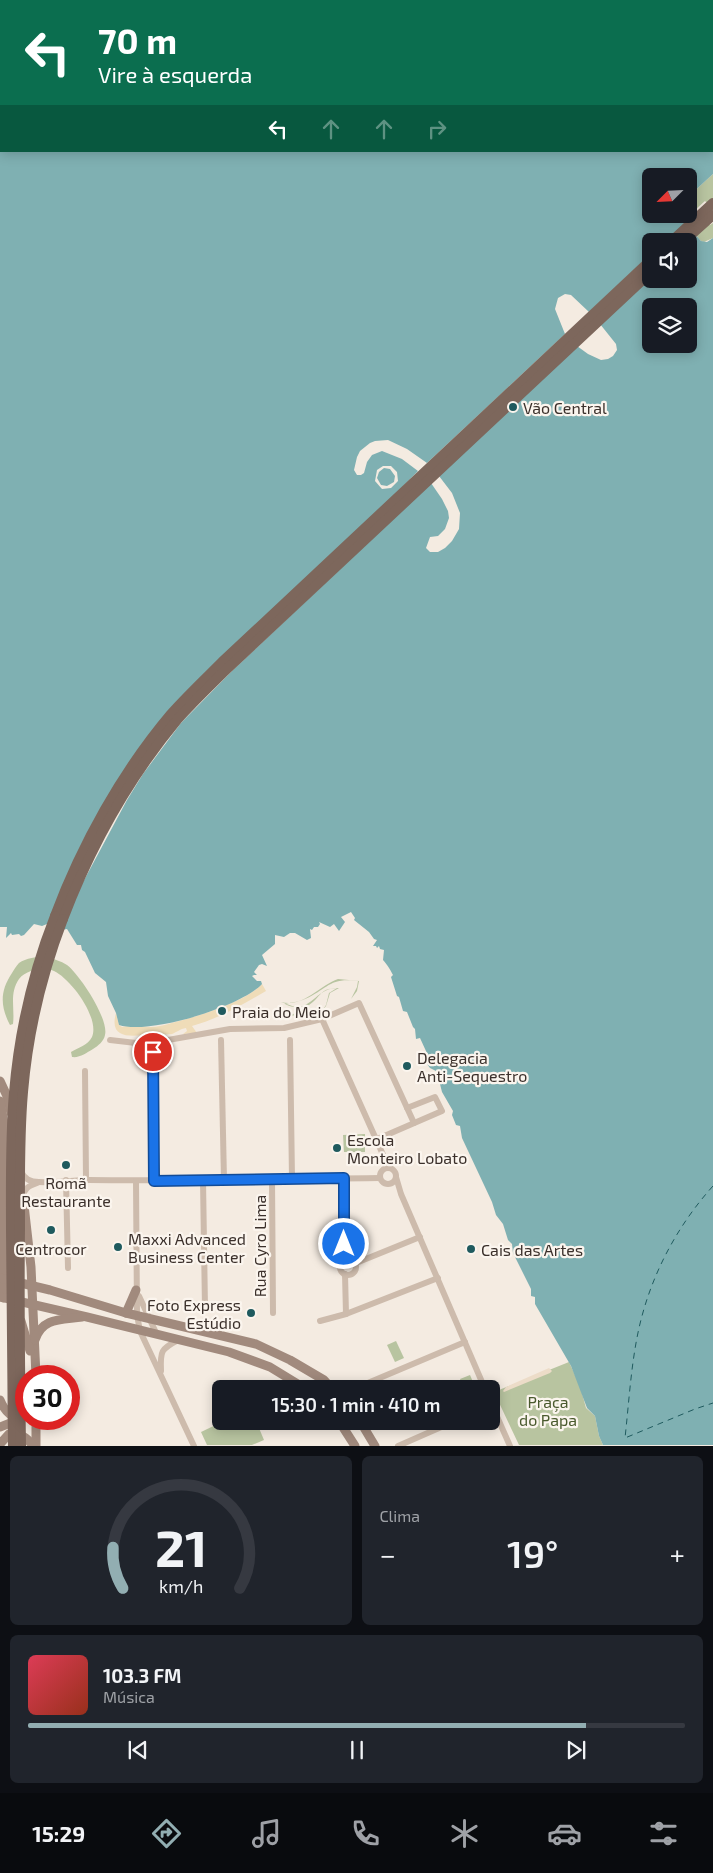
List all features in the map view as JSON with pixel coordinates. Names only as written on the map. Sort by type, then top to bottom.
[{"type":"main road","points":[[681,233],[713,203]]},
{"type":"main road","points":[[693,233],[713,215]]},
{"type":"main road","points":[[13,1446],[11,1164],[14,1092],[18,1058],[30,994],[49,931],[70,879],[99,822],[142,753],[171,715],[197,687],[642,268]]},
{"type":"main road","points":[[22,1446],[19,1328],[20,1164],[26,1068],[38,996],[57,934],[78,882],[107,826],[131,785],[158,745],[203,693],[642,280]]},
{"type":"main road","points":[[0,1082],[7,1096],[17,1134],[31,1275],[35,1365]]},
{"type":"main road","points":[[0,1101],[4,1122],[1,1296],[20,1320],[33,1365]]},
{"type":"main road","points":[[31,1275],[38,1283],[50,1290]]},
{"type":"main road","points":[[2,1279],[50,1290],[126,1313],[256,1344],[290,1360],[324,1380]]},
{"type":"main road","points":[[126,1313],[136,1290]]},
{"type":"main road","points":[[1,1296],[229,1352],[270,1367],[291,1380]]},
{"type":"main road","points":[[34,1345],[38,1330],[43,1325],[58,1320],[87,1317]]},
{"type":"main road","points":[[0,1400],[3,1408],[9,1415],[15,1417]]},
{"type":"main road","points":[[0,1427],[15,1421]]},
{"type":"main road","points":[[35,1446],[36,1430]]},
{"type":"main road","points":[[344,1430],[354,1446]]},
{"type":"main road","points":[[365,1430],[375,1446]]},
{"type":"main road","points":[[0,1444],[9,1434],[20,1434],[28,1438],[35,1446]]},
{"type":"street","points":[[110,1040],[136,1043],[168,1040],[230,1029],[284,1028],[322,1019],[359,1003],[414,1123]]},
{"type":"street","points":[[322,1019],[389,1168],[395,1172],[401,1194],[481,1380]]},
{"type":"street","points":[[221,1040],[224,1180]]},
{"type":"street","points":[[290,1040],[292,1179]]},
{"type":"street","points":[[153,1052],[154,1181]]},
{"type":"street","points":[[85,1071],[86,1180]]},
{"type":"street","points":[[376,1140],[442,1111],[435,1097],[407,1108]]},
{"type":"street","points":[[389,1168],[382,1170],[380,1178],[383,1183],[401,1194]]},
{"type":"street","points":[[20,1170],[24,1178],[39,1182]]},
{"type":"street","points":[[386,1184],[392,1183],[396,1177]]},
{"type":"street","points":[[344,1178],[343,1260],[341,1269],[345,1274],[346,1314]]},
{"type":"street","points":[[23,1198],[27,1187],[39,1182],[66,1180],[154,1181],[380,1178]]},
{"type":"street","name":"Rua Cyro Lima","points":[[272,1179],[273,1313]]},
{"type":"street","points":[[66,1180],[68,1268]]},
{"type":"street","points":[[203,1180],[205,1308]]},
{"type":"street","points":[[136,1181],[136,1290],[140,1331],[194,1446]]},
{"type":"street","points":[[356,1263],[420,1237]]},
{"type":"street","points":[[343,1260],[348,1258],[356,1263]]},
{"type":"street","points":[[345,1274],[351,1275],[355,1272],[356,1263]]},
{"type":"street","points":[[320,1321],[346,1314],[438,1278]]},
{"type":"street","points":[[136,1290],[157,1335]]},
{"type":"street","points":[[161,1374],[161,1353],[165,1348],[178,1340]]},
{"type":"street","points":[[375,1380],[465,1342]]},
{"type":"street","points":[[500,1423],[510,1446]]},
{"type":"street","points":[[398,1446],[434,1430]]},
{"type":"green space","points":[[713,174],[713,209],[705,201],[698,207],[698,188]]},
{"type":"green space","points":[[698,213],[710,225],[713,223],[713,238],[704,242],[697,236],[697,233],[694,233],[686,223],[697,223]]},
{"type":"green space","points":[[46,956],[67,965],[73,970],[86,987],[103,1019],[105,1035],[103,1039],[97,1046],[80,1056],[72,1057],[71,1052],[83,1046],[92,1037],[92,1020],[76,990],[61,975],[54,971],[37,969],[21,976],[14,990],[13,1024],[10,1025],[4,1011],[3,992],[17,965],[28,959]]},
{"type":"green space","points":[[338,979],[359,981],[357,991],[351,999],[358,981],[335,982],[313,995],[303,1000],[298,1001]]},
{"type":"green space","points":[[339,988],[330,993],[326,1006],[322,1011],[326,1005],[329,993]]},
{"type":"green space","points":[[322,993],[313,1002],[301,1007]]},
{"type":"green space","points":[[296,1007],[303,1012],[314,1015],[298,1014],[287,1018],[292,1014],[304,1013]]},
{"type":"green space","points":[[365,1134],[365,1152],[344,1152],[343,1135]]},
{"type":"green space","points":[[396,1341],[404,1358],[395,1362],[387,1345]]},
{"type":"green space","name":"Praça do Papa","points":[[569,1362],[580,1386],[586,1408],[595,1416],[603,1445],[519,1445],[500,1405],[500,1390]]},
{"type":"green space","points":[[470,1375],[472,1380],[460,1380]]},
{"type":"green space","points":[[212,1427],[212,1430],[260,1430],[264,1440],[252,1445],[207,1445],[201,1432]]},
{"type":"sand","name":"Praia do Meio","points":[[262,984],[266,991],[221,1015],[192,1026],[197,1033],[183,1034],[187,1031],[186,1028],[172,1034],[131,1036],[124,1035],[116,1028],[116,1013],[119,1025],[122,1027],[160,1026],[185,1020],[229,1004],[243,998]]},
{"type":"shaded area","points":[[549,1368],[552,1371],[550,1373],[503,1391],[506,1387]]},
{"type":"water","points":[[0,152],[713,152],[713,174],[698,188],[698,168],[642,168],[642,223],[686,223],[694,233],[642,233],[642,288],[697,288],[697,236],[701,241],[707,242],[713,238],[713,1445],[603,1445],[595,1416],[587,1408],[571,1366],[535,1304],[535,1297],[531,1296],[531,1289],[513,1253],[512,1244],[508,1240],[503,1224],[496,1215],[492,1202],[462,1138],[460,1126],[456,1125],[452,1115],[453,1111],[442,1092],[439,1080],[436,1081],[434,1077],[439,1075],[446,1080],[449,1078],[442,1071],[438,1072],[427,1064],[431,1062],[420,1038],[416,1039],[415,1029],[407,1012],[403,1011],[397,996],[391,977],[393,975],[383,960],[384,950],[380,949],[379,946],[377,948],[373,946],[377,940],[354,920],[355,918],[351,912],[341,917],[345,922],[339,931],[334,924],[330,927],[319,922],[318,927],[310,929],[311,938],[307,940],[295,933],[290,933],[284,937],[275,935],[275,944],[262,955],[267,966],[259,965],[254,972],[257,975],[252,976],[257,981],[261,981],[262,984],[251,993],[235,1002],[194,1017],[151,1026],[133,1027],[119,1025],[108,996],[106,982],[95,973],[81,945],[77,945],[67,929],[61,930],[52,922],[42,926],[34,924],[24,935],[12,935],[11,933],[6,938],[7,927],[0,927]]},
{"type":"pier","points":[[642,262],[642,285],[600,324],[616,344],[617,350],[613,356],[601,360],[577,346],[439,476],[452,493],[460,513],[459,529],[452,541],[438,552],[430,552],[426,548],[430,537],[438,536],[445,529],[449,518],[442,499],[431,483],[231,672],[181,723],[143,774],[127,800],[82,884],[120,777],[418,471],[402,459],[382,451],[372,455],[367,462],[364,473],[357,475],[354,470],[360,451],[375,441],[388,440],[407,449],[427,463],[565,334],[555,309],[558,298],[565,294],[571,295],[589,312]]},
{"type":"pier","points":[[383,466],[391,466],[397,472],[398,481],[391,488],[382,489],[375,481],[377,470]],"holes":[[[384,468],[390,469],[395,476],[394,482],[387,486],[381,485],[377,478],[379,472]]]},
{"type":"ferry route","points":[[713,1186],[688,1218],[667,1252],[644,1308],[632,1369],[625,1438],[713,1403]]},
{"type":"place","name":"Vão Central","points":[[513,407]]},
{"type":"place","name":"Praia do Meio","points":[[222,1011]]},
{"type":"place","name":"Delegacia Anti-Sequestro","points":[[407,1066]]},
{"type":"place","name":"Escola Monteiro Lobato","points":[[337,1148]]},
{"type":"place","name":"Romã Restaurante","points":[[66,1165]]},
{"type":"place","name":"Centrocor","points":[[51,1230]]},
{"type":"place","name":"Maxxi Advanced Business Center","points":[[118,1247]]},
{"type":"place","name":"Cais das Artes","points":[[471,1249]]},
{"type":"place","name":"Foto Express Estúdio","points":[[251,1313]]},
{"type":"route","points":[[153,1052],[154,1181],[344,1178],[344,1244]]}]
